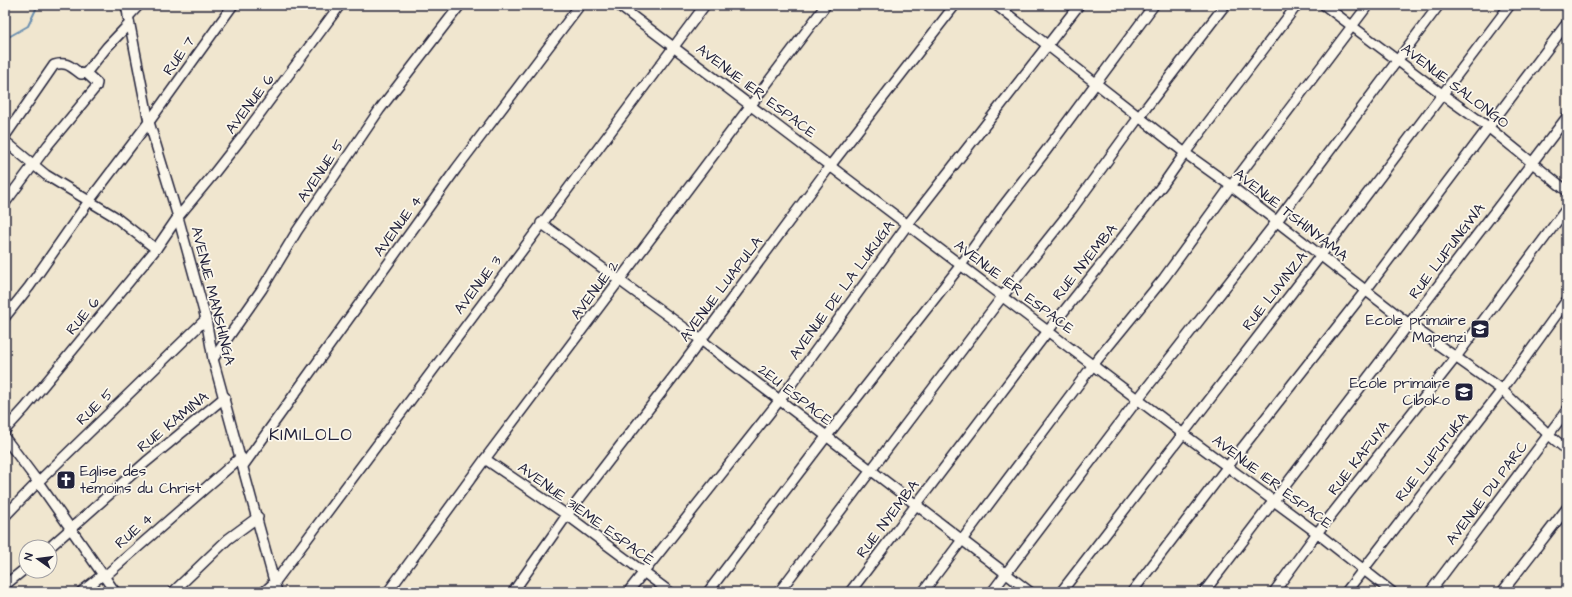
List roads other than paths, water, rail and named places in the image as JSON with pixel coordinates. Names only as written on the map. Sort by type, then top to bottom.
[{"type":"street","name":"AVENUE MANSHINGA","points":[[126,5],[149,122],[178,217],[206,319],[213,359],[258,517],[277,592]]},
{"type":"street","points":[[5,136],[54,65],[61,63],[67,64],[81,74],[86,73],[129,21],[139,5]]},
{"type":"street","name":"RUE 7","points":[[5,317],[89,201],[149,122],[233,5]]},
{"type":"street","name":"AVENUE 6","points":[[178,217],[244,135],[340,5]]},
{"type":"street","name":"AVENUE 5","points":[[213,359],[262,289],[297,231],[380,109],[460,5]]},
{"type":"street","name":"AVENUE 4","points":[[242,461],[452,175],[580,5]]},
{"type":"street","name":"AVENUE 1ER ESPACE","points":[[618,5],[1182,433],[1317,533],[1392,592]]},
{"type":"street","name":"AVENUE 3","points":[[264,592],[275,582],[541,223],[705,5]]},
{"type":"street","name":"AVENUE 2","points":[[388,592],[485,459],[826,5]]},
{"type":"street","name":"AVENUE LUAPULA","points":[[513,592],[567,515],[701,340],[830,166],[955,5]]},
{"type":"street","name":"AVENUE TSHINYAMA","points":[[996,5],[1185,153],[1276,220],[1409,324],[1502,390],[1567,450]]},
{"type":"street","name":"AVENUE DE LA LUKUGA","points":[[628,592],[779,401],[908,224],[1078,5]]},
{"type":"street","points":[[708,592],[826,437],[961,265],[1000,210],[1049,147],[1154,5]]},
{"type":"street","points":[[779,592],[1002,297],[1072,209],[1139,117],[1225,5]]},
{"type":"street","name":"RUE NYEMBA","points":[[850,592],[1048,331],[1164,183],[1297,5]]},
{"type":"street","name":"AVENUE SALONGO","points":[[1324,5],[1488,127],[1567,191]]},
{"type":"street","points":[[923,592],[1093,365],[1164,278],[1231,186],[1368,5]]},
{"type":"street","points":[[992,592],[1439,5]]},
{"type":"street","name":"RUE LUVINZA","points":[[1061,592],[1510,5]]},
{"type":"street","points":[[1132,592],[1228,466],[1366,290],[1567,23]]},
{"type":"street","points":[[5,203],[48,145],[96,87],[97,83],[86,73]]},
{"type":"street","name":"RUE LUFUNGWA","points":[[1204,592],[1567,117]]},
{"type":"street","points":[[5,142],[62,186],[114,216],[156,248]]},
{"type":"street","name":"RUE KAFUYA","points":[[1274,592],[1317,533],[1456,358],[1567,208]]},
{"type":"street","name":"RUE 6","points":[[5,430],[30,402],[156,248],[178,217]]},
{"type":"street","name":"2EU ESPACE","points":[[541,223],[701,340],[1030,592]]},
{"type":"street","name":"RUE LUFUTUKA","points":[[1346,592],[1502,390],[1567,300]]},
{"type":"street","name":"RUE 5","points":[[5,516],[206,319]]},
{"type":"street","name":"RUE KAMINA","points":[[58,540],[146,462],[225,397]]},
{"type":"street","name":"AVENUE DU PARC","points":[[1430,592],[1567,410]]},
{"type":"street","points":[[5,438],[116,592]]},
{"type":"street","name":"AVENUE 3IEME ESPACE","points":[[485,459],[567,515],[670,592]]},
{"type":"street","name":"RUE 4","points":[[81,592],[100,577],[104,576],[242,461]]},
{"type":"street","points":[[1502,592],[1567,508]]},
{"type":"street","points":[[173,592],[228,539],[258,517]]},
{"type":"street","points":[[5,585],[18,574]]},
{"type":"waterway","points":[[5,39],[28,26],[38,5]]},
{"type":"place","name":"Ecole primaire Mapenzi","points":[[1480,329]]},
{"type":"place","name":"Ecole primaire Ciboko","points":[[1464,392]]},
{"type":"place","name":"Eglise des temoins du Christ","points":[[66,480]]},
{"type":"district","name":"KIMILOLO","points":[[311,435]]}]
